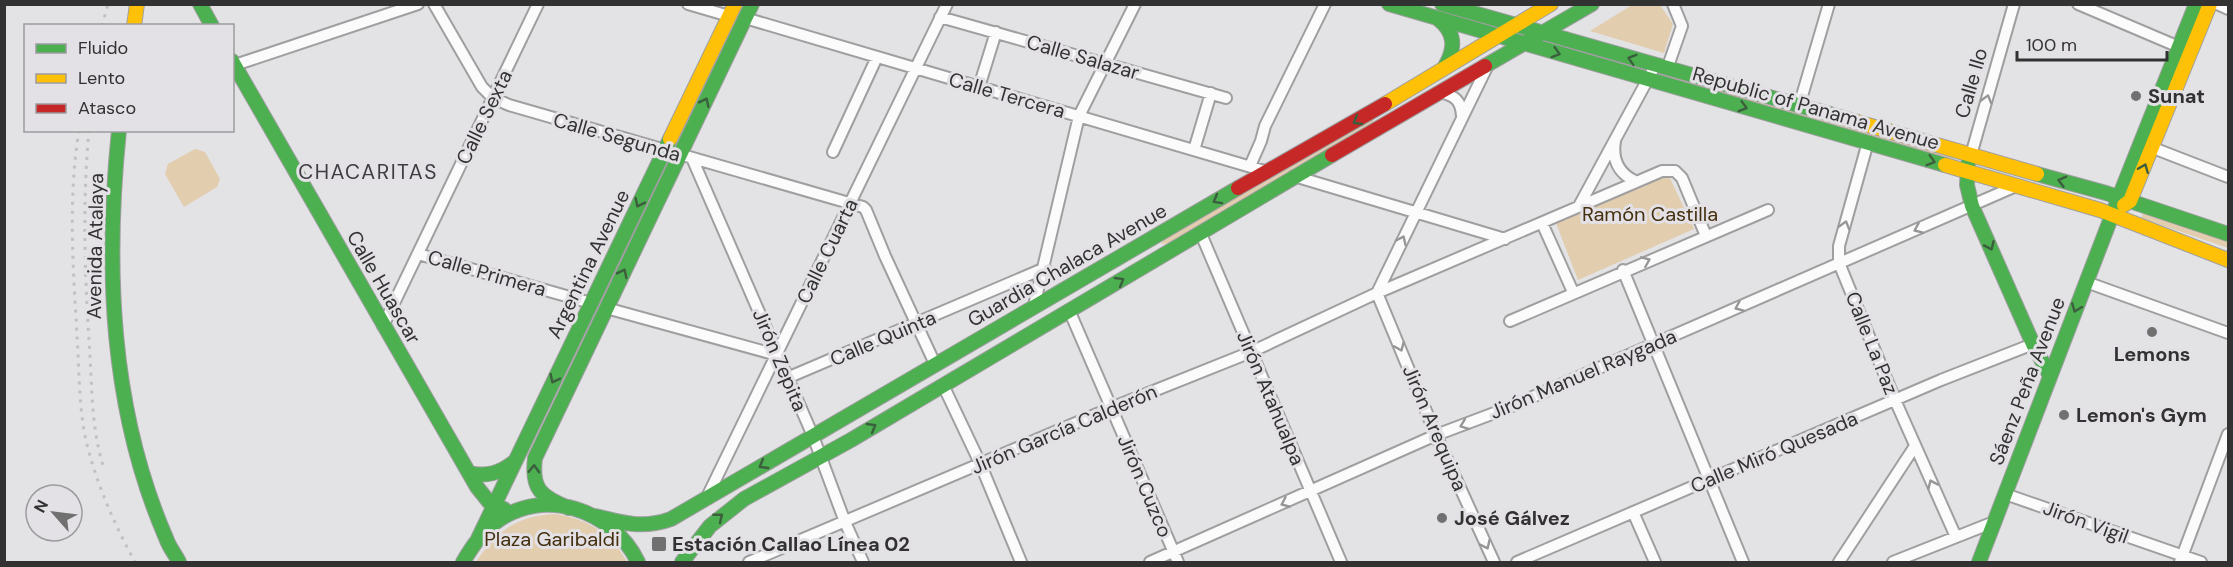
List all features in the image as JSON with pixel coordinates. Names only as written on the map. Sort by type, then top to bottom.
[{"type":"main road","points":[[134,24],[137,4]]},
{"type":"main road","points":[[200,4],[211,24]]},
{"type":"main road","name":"Argentina Avenue","points":[[569,508],[548,500],[537,488],[533,476],[535,458],[606,308],[686,157],[752,4]]},
{"type":"main road","name":"Republic of Panama Avenue","points":[[1389,4],[1439,11],[1494,11],[1516,25],[1542,33],[2125,199],[2229,234]]},
{"type":"main road","name":"Guardia Chalaca Avenue","points":[[569,508],[629,526],[659,525],[1378,108],[1443,69],[1494,34],[1516,25],[1551,4]]},
{"type":"main road","name":"Guardia Chalaca Avenue","points":[[682,562],[698,538],[714,520],[742,500],[943,385],[1592,4]]},
{"type":"main road","points":[[2112,214],[2125,199],[2196,4]]},
{"type":"main road","points":[[2146,145],[2210,4]]},
{"type":"main road","name":"Argentina Avenue","points":[[477,541],[732,10]]},
{"type":"main road","points":[[1439,11],[1453,38],[1454,49],[1443,69]]},
{"type":"main road","name":"Republic of Panama Avenue","points":[[1439,11],[1494,34],[2112,214],[2229,260]]},
{"type":"main road","points":[[1494,11],[1494,34]]},
{"type":"main road","name":"Calle Huascar","points":[[234,63],[482,496],[494,505]]},
{"type":"main road","points":[[1378,108],[1386,123]]},
{"type":"main road","name":"Avenida Atalaya","points":[[118,132],[110,252],[114,339],[135,447],[163,531],[179,562]]},
{"type":"main road","name":"Calle Ilo","points":[[1966,171],[1971,155]]},
{"type":"main road","points":[[1966,171],[1966,189],[1972,206],[2033,344],[2050,376]]},
{"type":"main road","name":"Sáenz Peña Avenue","points":[[1979,562],[2112,214]]},
{"type":"main road","points":[[1152,237],[1162,257]]},
{"type":"main road","points":[[994,330],[1005,348]]},
{"type":"main road","points":[[469,473],[494,475],[502,472],[514,462]]},
{"type":"main road","points":[[494,505],[510,510],[542,504],[569,508]]},
{"type":"main road","points":[[463,562],[486,530],[519,510]]},
{"type":"main road","points":[[595,516],[617,530],[638,562]]},
{"type":"main road","name":"Avenida Atalaya","points":[[163,531],[168,562]]},
{"type":"street","points":[[234,63],[418,4]]},
{"type":"street","points":[[434,4],[482,87],[493,98]]},
{"type":"street","name":"Calle Sexta","points":[[383,326],[538,4]]},
{"type":"street","points":[[688,4],[732,10]]},
{"type":"street","name":"Calle Cuarta","points":[[707,498],[947,4]]},
{"type":"street","points":[[1034,306],[1045,268],[1079,116],[1135,4]]},
{"type":"street","points":[[1250,166],[1266,126],[1325,4]]},
{"type":"street","points":[[1579,206],[1647,80],[1661,68],[1682,26],[1673,4]]},
{"type":"street","points":[[1799,106],[1829,4]]},
{"type":"street","name":"Calle Ilo","points":[[1971,155],[2014,4]]},
{"type":"street","points":[[2079,4],[2179,47]]},
{"type":"street","points":[[2217,4],[2229,9]]},
{"type":"street","name":"Calle Salazar","points":[[940,17],[1226,98]]},
{"type":"street","name":"Calle Tercera","points":[[745,18],[1268,172]]},
{"type":"street","points":[[979,87],[996,32]]},
{"type":"street","points":[[833,152],[877,57]]},
{"type":"street","points":[[1377,293],[1489,64]]},
{"type":"street","points":[[1440,92],[1457,98],[1462,116]]},
{"type":"street","points":[[1194,150],[1211,93]]},
{"type":"street","name":"Calle Segunda","points":[[493,98],[569,124],[850,202]]},
{"type":"street","points":[[1616,138],[1614,149],[1617,165],[1621,172],[1635,182]]},
{"type":"street","name":"Calle La Paz","points":[[1868,142],[1839,246],[1839,264],[1895,400],[1956,537]]},
{"type":"street","points":[[2146,145],[2229,177]]},
{"type":"street","name":"Jirón Zepita","points":[[686,157],[788,378],[863,562]]},
{"type":"street","name":"Jirón García Calderón","points":[[749,562],[1111,408],[1251,352],[1377,293],[1662,171],[1675,171],[1682,178],[1706,236]]},
{"type":"street","points":[[1294,177],[1505,239]]},
{"type":"street","name":"Jirón Manuel Raygada","points":[[1150,562],[1175,558],[1436,435],[1505,409],[2016,186]]},
{"type":"street","points":[[850,202],[866,210],[935,364]]},
{"type":"street","points":[[1510,321],[1623,270],[1768,210]]},
{"type":"street","points":[[1542,223],[1573,292]]},
{"type":"street","name":"Jirón Atahualpa","points":[[1201,234],[1341,562]]},
{"type":"street","name":"Calle Primera","points":[[418,254],[591,303]]},
{"type":"street","name":"Calle Quinta","points":[[788,378],[1045,268]]},
{"type":"street","points":[[1623,270],[1743,562]]},
{"type":"street","points":[[2086,282],[2229,333]]},
{"type":"street","name":"Jirón Arequipa","points":[[1377,293],[1436,435],[1494,562]]},
{"type":"street","points":[[606,308],[777,355]]},
{"type":"street","name":"Jirón Cuzco","points":[[1069,310],[1175,558]]},
{"type":"street","name":"Calle Miró Quesada","points":[[1517,562],[1895,400],[2033,344]]},
{"type":"street","points":[[943,385],[980,463],[1022,562]]},
{"type":"street","points":[[2181,559],[2229,434]]},
{"type":"street","points":[[1839,562],[1915,446]]},
{"type":"street","name":"Jirón Vigil","points":[[2005,494],[2181,559],[2201,562]]},
{"type":"street","points":[[1633,512],[1655,562]]},
{"type":"street","points":[[1893,562],[1994,522]]},
{"type":"green space","points":[[1632,5],[1660,5],[1673,24],[1664,53],[1590,31]]},
{"type":"green space","points":[[1668,71],[1955,154],[1953,159],[1666,78]]},
{"type":"green space","points":[[1375,118],[1371,125],[1170,243],[1161,244],[1165,238]]},
{"type":"green space","points":[[195,149],[205,152],[220,179],[217,187],[184,207],[165,174],[168,164]]},
{"type":"green space","name":"Ramón Castilla","points":[[1667,172],[1694,229],[1578,280],[1556,223]]},
{"type":"green space","points":[[2144,211],[2228,235],[2228,248],[2141,218]]},
{"type":"green space","name":"Plaza Garibaldi","points":[[555,514],[588,524],[606,535],[627,562],[476,562],[492,542],[509,527],[529,518]]},
{"type":"railway","points":[[103,24],[108,4]]},
{"type":"railway","points":[[79,132],[73,181],[72,233],[82,419],[98,482],[135,562]]},
{"type":"railway","points":[[89,132],[85,215],[87,300],[93,411],[103,465]]},
{"type":"traffic: fast","points":[[200,4],[211,24]]},
{"type":"traffic: fast","points":[[569,508],[551,500],[540,491],[535,477],[535,458],[752,4]]},
{"type":"traffic: fast","points":[[1389,4],[1945,165]]},
{"type":"traffic: fast","points":[[1442,4],[1833,115]]},
{"type":"traffic: fast","points":[[1485,66],[1592,4]]},
{"type":"traffic: fast","points":[[1979,562],[2119,197],[2196,4]]},
{"type":"traffic: fast","points":[[1437,18],[1448,29],[1452,41],[1451,54],[1444,68]]},
{"type":"traffic: fast","points":[[234,64],[477,487],[489,502],[504,509]]},
{"type":"traffic: fast","points":[[119,132],[113,233],[113,285],[116,337],[123,388],[133,439],[147,489],[167,541],[179,562]]},
{"type":"traffic: fast","points":[[477,541],[670,139]]},
{"type":"traffic: fast","points":[[682,562],[710,526],[744,499],[851,440],[1332,155]]},
{"type":"traffic: fast","points":[[1968,164],[1967,185],[1972,206],[2033,344],[2050,376]]},
{"type":"traffic: fast","points":[[2037,174],[2106,193],[2228,234]]},
{"type":"traffic: fast","points":[[595,516],[624,523],[642,524],[671,519],[1238,188]]},
{"type":"traffic: fast","points":[[469,473],[482,475],[493,473],[514,462]]},
{"type":"traffic: fast","points":[[463,562],[481,536],[496,522],[515,511],[535,506],[555,505],[576,509],[595,517],[627,544],[638,562]]},
{"type":"traffic: slow","points":[[134,24],[137,4]]},
{"type":"traffic: slow","points":[[670,139],[735,4]]},
{"type":"traffic: slow","points":[[1385,104],[1551,4]]},
{"type":"traffic: slow","points":[[2124,205],[2130,201],[2210,4]]},
{"type":"traffic: slow","points":[[1833,115],[2037,174]]},
{"type":"traffic: slow","points":[[1945,165],[2100,210],[2228,260]]},
{"type":"traffic: jam","points":[[1332,155],[1485,66]]},
{"type":"traffic: jam","points":[[1238,188],[1385,104]]},
{"type":"place","name":"Sunat","points":[[2136,96]]},
{"type":"place","name":"Lemons","points":[[2152,332]]},
{"type":"place","name":"Lemon's Gym","points":[[2064,415]]},
{"type":"place","name":"José Gálvez","points":[[1442,518]]},
{"type":"place","name":"Estación Callao Línea 02","points":[[659,544]]},
{"type":"district","name":"CHACARITAS","points":[[368,172]]}]
